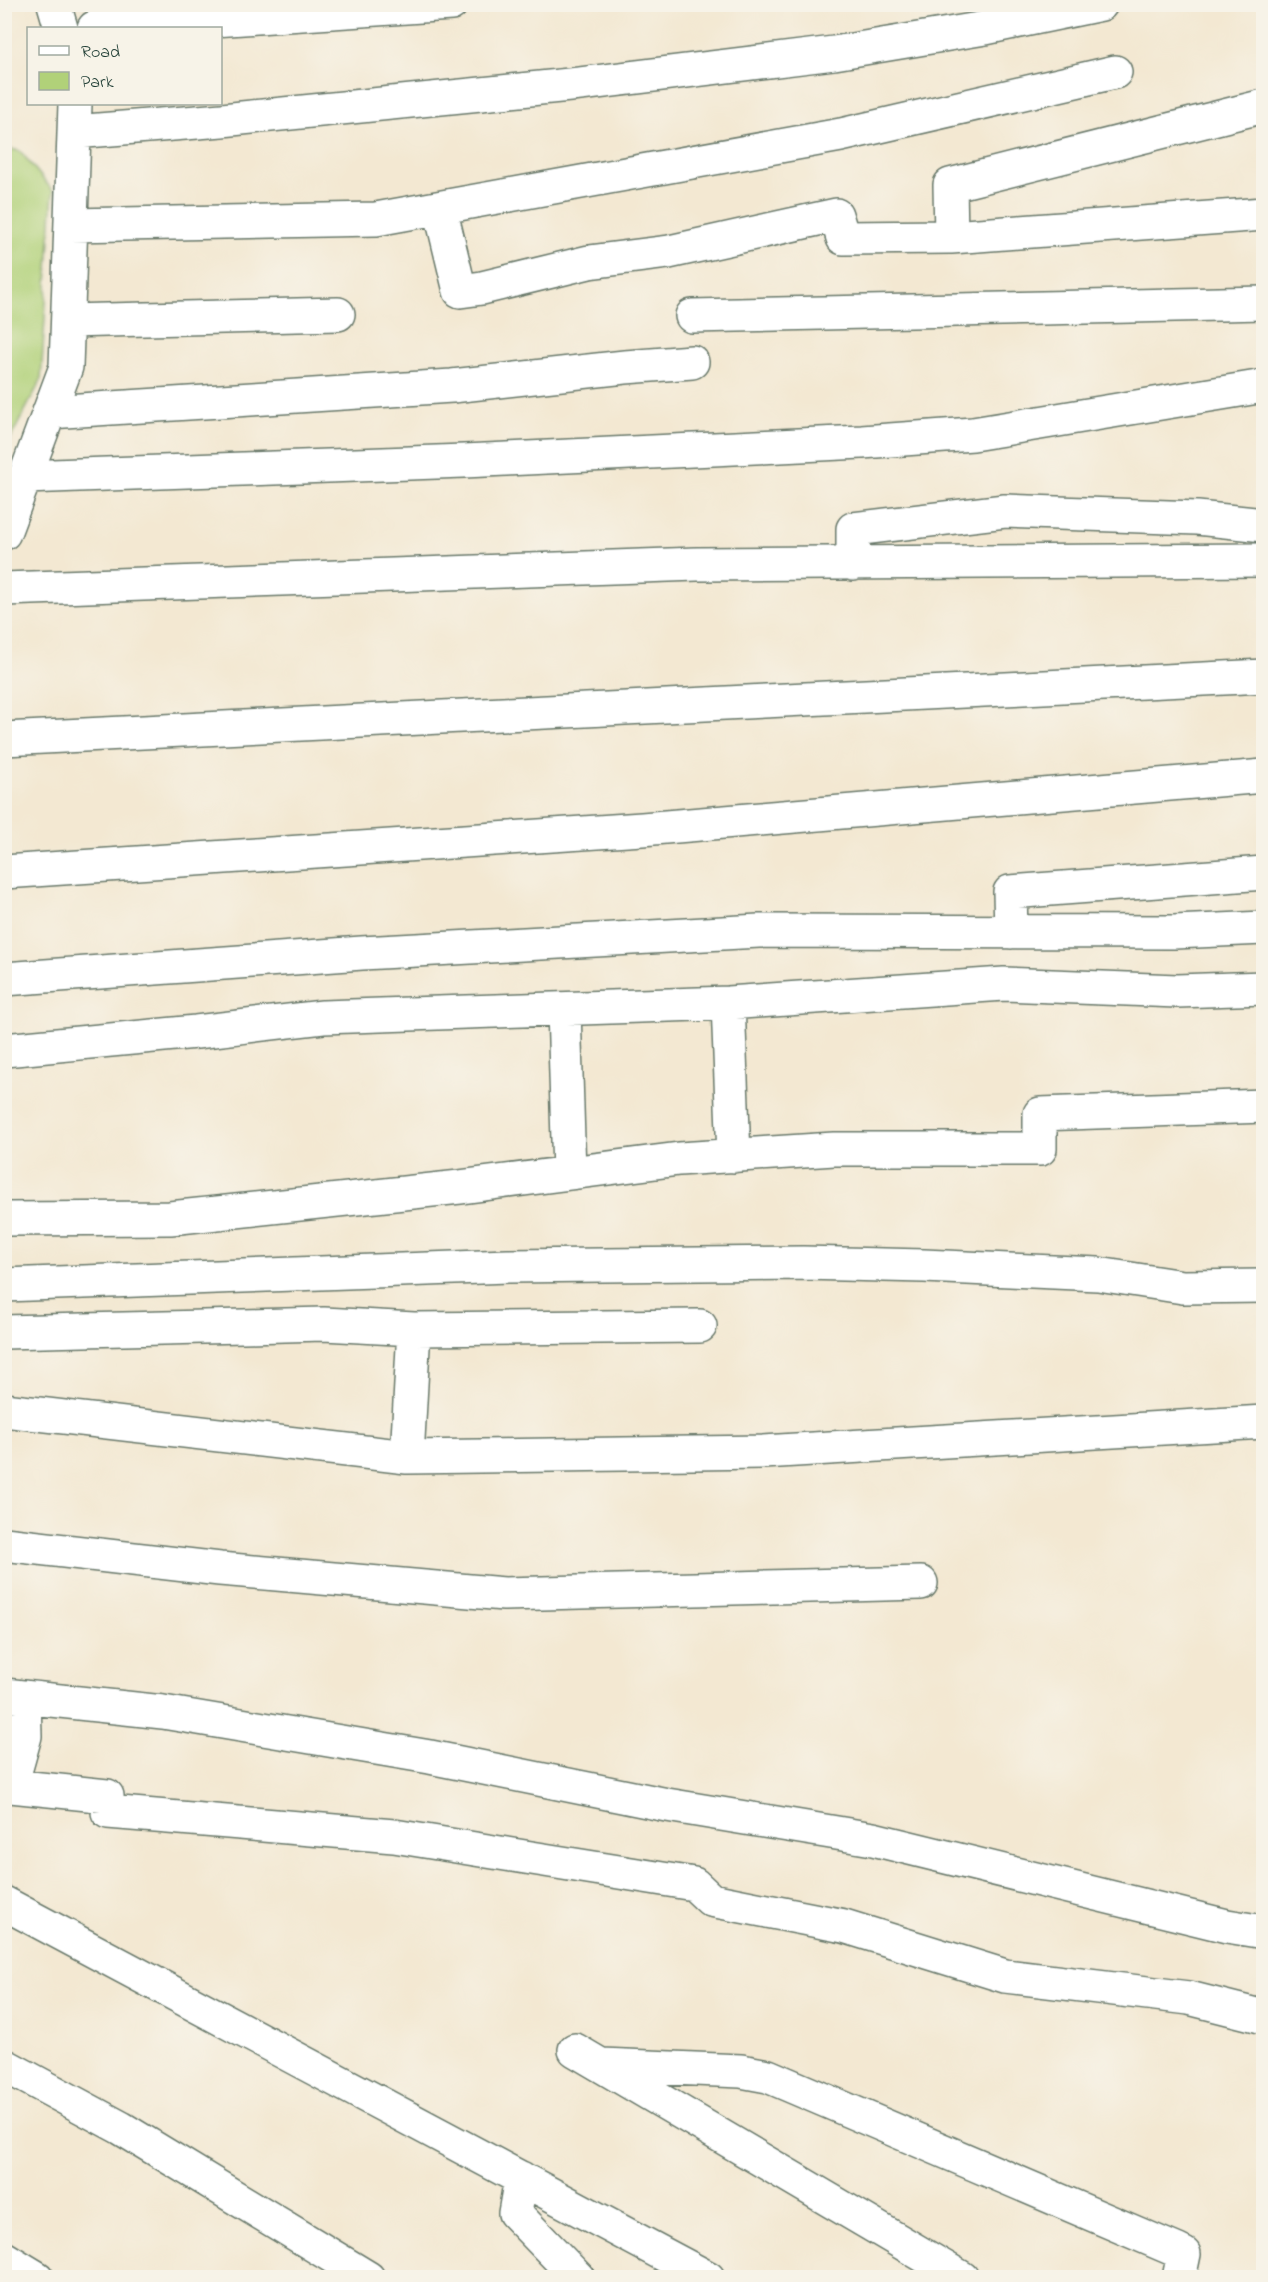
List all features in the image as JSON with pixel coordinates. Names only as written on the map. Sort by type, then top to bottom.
[{"type":"street","points":[[54,4],[61,27]]},
{"type":"street","points":[[109,27],[451,4]]},
{"type":"street","points":[[4,533],[66,367],[75,118],[222,120],[580,84],[834,53],[985,28],[1101,4]]},
{"type":"street","points":[[71,225],[376,219],[841,135],[1115,72]]},
{"type":"street","points":[[951,237],[950,185],[1263,106]]},
{"type":"street","points":[[440,208],[460,291],[482,288],[589,262],[669,252],[836,215],[843,238],[951,237],[1263,214]]},
{"type":"street","points":[[692,316],[1263,303]]},
{"type":"street","points":[[68,321],[338,314]]},
{"type":"street","points":[[49,412],[452,386],[692,362]]},
{"type":"street","points":[[25,477],[464,461],[862,442],[973,434],[1263,387]]},
{"type":"street","points":[[853,564],[853,529],[1005,511],[1197,518],[1263,525]]},
{"type":"street","points":[[4,589],[697,564],[1263,560]]},
{"type":"street","points":[[4,739],[1263,676]]},
{"type":"street","points":[[4,872],[654,828],[1263,776]]},
{"type":"street","points":[[1011,932],[1010,892],[1263,873]]},
{"type":"street","points":[[4,979],[374,952],[759,931],[1174,932],[1263,928]]},
{"type":"street","points":[[4,1050],[196,1032],[323,1017],[728,1003],[1004,984],[1177,991],[1263,988]]},
{"type":"street","points":[[728,1003],[734,1156]]},
{"type":"street","points":[[564,1009],[569,1173]]},
{"type":"street","points":[[4,1219],[170,1218],[679,1159],[834,1149],[1040,1149],[1040,1114],[1263,1106]]},
{"type":"street","points":[[4,1285],[508,1266],[803,1263],[1098,1274],[1183,1287],[1263,1286]]},
{"type":"street","points":[[4,1332],[324,1324],[414,1329],[700,1326]]},
{"type":"street","points":[[407,1457],[414,1329]]},
{"type":"street","points":[[4,1410],[407,1457],[763,1452],[1263,1422]]},
{"type":"street","points":[[4,1544],[220,1569],[504,1594],[921,1583]]},
{"type":"street","points":[[1263,1932],[1227,1926],[873,1839],[668,1804],[430,1757],[163,1712],[14,1696],[25,1736],[11,1786],[106,1796],[108,1812],[394,1836],[694,1884],[711,1900],[844,1926],[1005,1976],[1189,1998],[1263,2017]]},
{"type":"street","points":[[4,1903],[708,2277]]},
{"type":"street","points":[[962,2277],[589,2057],[741,2071],[768,2076],[1178,2251],[1184,2254],[1179,2277]]},
{"type":"street","points":[[4,2065],[121,2128],[368,2277]]},
{"type":"street","points":[[521,2178],[515,2213],[578,2277]]},
{"type":"street","points":[[4,2258],[37,2277]]},
{"type":"green space","points":[[5,148],[20,151],[53,191],[41,380],[5,449]]}]
